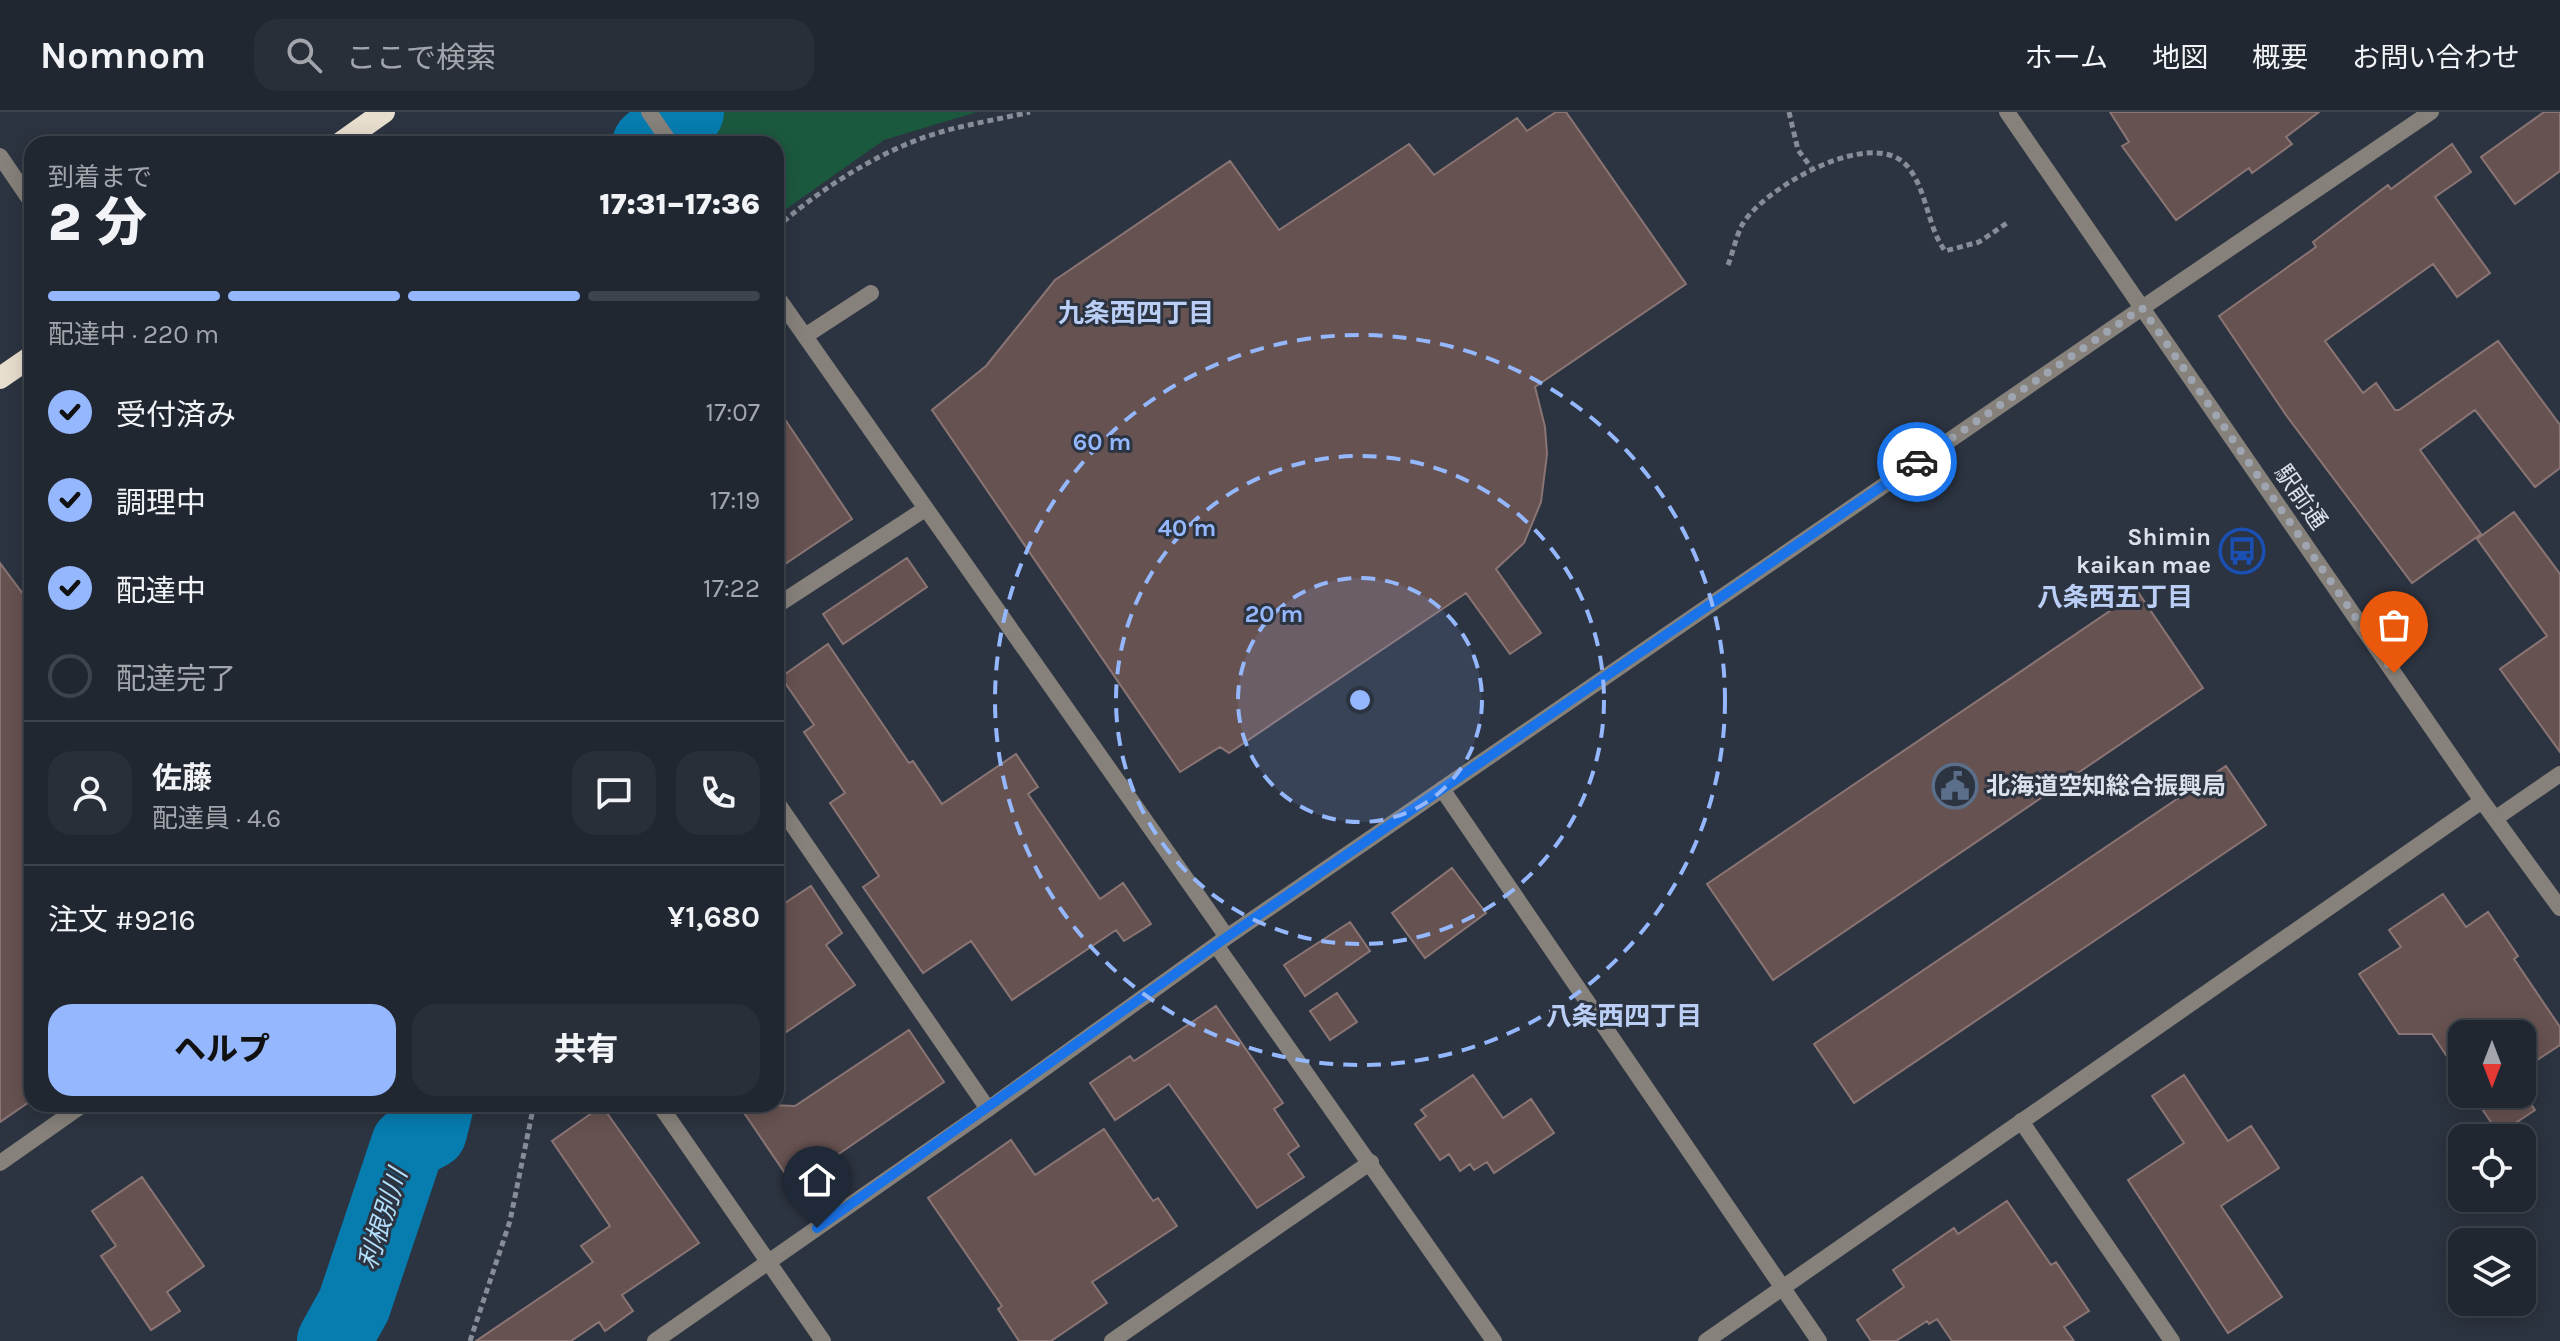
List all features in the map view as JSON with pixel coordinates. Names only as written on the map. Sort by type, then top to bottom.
[{"type":"highway","points":[[350,136],[384,112]]},
{"type":"highway","points":[[0,378],[24,362]]},
{"type":"street","points":[[649,112],[666,136]]},
{"type":"street","name":"駅前通","points":[[2007,112],[2482,801],[2560,908]]},
{"type":"street","points":[[655,1341],[1222,941],[2431,112]]},
{"type":"street","points":[[0,156],[24,191]]},
{"type":"street","points":[[805,336],[871,293]]},
{"type":"street","points":[[784,306],[1494,1341]]},
{"type":"street","points":[[784,601],[925,509]]},
{"type":"street","points":[[2496,818],[2560,774]]},
{"type":"street","points":[[1442,789],[1819,1341]]},
{"type":"street","points":[[1706,1341],[2482,801]]},
{"type":"street","points":[[784,813],[988,1109]]},
{"type":"street","points":[[0,1163],[73,1112]]},
{"type":"street","points":[[665,1112],[823,1341]]},
{"type":"street","points":[[2021,1121],[2172,1341]]},
{"type":"street","points":[[1112,1341],[1371,1162]]},
{"type":"path","points":[[784,221],[804,203],[878,158],[928,136],[1030,112]]},
{"type":"path","points":[[1789,112],[1798,150],[1811,167]]},
{"type":"path","points":[[1728,265],[1743,223],[1811,167],[1853,154],[1894,157],[1907,166],[1933,234],[1945,251],[1979,242],[2007,223]]},
{"type":"path","points":[[470,1341],[510,1221],[532,1112]]},
{"type":"green space","points":[[679,112],[977,112],[884,140],[784,210],[784,136],[696,136]]},
{"type":"building","points":[[1556,112],[1566,112],[1686,284],[1535,387],[1545,427],[1547,454],[1541,502],[1524,543],[1496,569],[1541,633],[1510,654],[1466,593],[1229,753],[1220,747],[1180,772],[932,410],[986,366],[1055,280],[1230,161],[1279,230],[1409,144],[1434,175],[1517,118],[1527,131]]},
{"type":"building","points":[[2110,112],[2319,112],[2286,137],[2292,144],[2252,173],[2249,168],[2176,220],[2122,146],[2129,142]]},
{"type":"building","points":[[2544,112],[2560,112],[2560,171],[2515,204],[2481,157]]},
{"type":"building","points":[[2452,144],[2471,172],[2435,197],[2490,273],[2457,297],[2433,264],[2325,341],[2363,393],[2376,383],[2395,410],[2399,410],[2498,341],[2560,425],[2560,468],[2535,487],[2475,410],[2420,450],[2481,534],[2412,583],[2286,415],[2219,316],[2316,247],[2313,242],[2388,185],[2391,189]]},
{"type":"building","points":[[784,418],[852,519],[784,565]]},
{"type":"building","points":[[2514,512],[2560,574],[2560,752],[2500,669],[2547,636],[2477,539]]},
{"type":"building","points":[[907,558],[927,587],[843,644],[823,614]]},
{"type":"building","points":[[0,563],[24,595],[24,1106],[0,1122]]},
{"type":"building","name":"北海道空知総合振興局","points":[[2138,592],[2203,688],[1773,980],[1707,884]]},
{"type":"building","points":[[828,644],[909,763],[913,761],[942,804],[1016,754],[1038,787],[1028,794],[1100,899],[1123,883],[1151,924],[1124,941],[1116,930],[1012,1000],[971,941],[923,973],[863,887],[879,876],[830,803],[845,793],[804,732],[814,725],[784,681],[784,675]]},
{"type":"building","points":[[2226,766],[2266,825],[1854,1103],[1814,1044]]},
{"type":"building","points":[[1452,868],[1486,913],[1425,958],[1392,913]]},
{"type":"building","points":[[811,886],[842,933],[826,945],[855,985],[784,1034],[784,904]]},
{"type":"building","points":[[2443,894],[2466,927],[2488,912],[2518,956],[2514,959],[2560,1027],[2560,1045],[2536,1061],[2536,1020],[2448,1020],[2448,1058],[2432,1034],[2399,1034],[2359,974],[2401,947],[2389,930]]},
{"type":"building","points":[[1350,922],[1370,951],[1305,996],[1284,965]]},
{"type":"building","points":[[1337,993],[1357,1022],[1330,1040],[1310,1011]]},
{"type":"building","points":[[1216,1006],[1283,1103],[1274,1109],[1299,1146],[1288,1154],[1304,1177],[1257,1208],[1169,1084],[1115,1120],[1090,1083],[1130,1056],[1134,1061]]},
{"type":"building","points":[[909,1030],[944,1082],[793,1185],[743,1112],[784,1112],[784,1106],[795,1106]]},
{"type":"building","points":[[1473,1075],[1503,1118],[1531,1099],[1554,1133],[1494,1173],[1487,1162],[1474,1170],[1470,1164],[1460,1171],[1449,1154],[1440,1160],[1415,1124],[1426,1116],[1421,1110]]},
{"type":"building","points":[[2184,1075],[2228,1141],[2251,1126],[2279,1168],[2221,1206],[2282,1297],[2228,1333],[2128,1180],[2184,1143],[2152,1096]]},
{"type":"building","points":[[2481,1108],[2535,1110],[2514,1124],[2492,1124]]},
{"type":"building","points":[[593,1112],[606,1112],[699,1243],[622,1295],[633,1311],[605,1331],[599,1322],[571,1341],[476,1341],[593,1262],[581,1246],[610,1226],[552,1141]]},
{"type":"building","points":[[1104,1129],[1153,1201],[1158,1198],[1177,1226],[1092,1282],[1107,1303],[1051,1341],[1019,1341],[998,1309],[1002,1306],[928,1198],[1011,1140],[1035,1175]]},
{"type":"building","points":[[142,1177],[204,1266],[167,1292],[180,1311],[151,1330],[101,1256],[116,1246],[92,1211]]},
{"type":"building","points":[[2007,1201],[2051,1265],[2056,1262],[2089,1311],[2064,1327],[2074,1341],[1952,1341],[1937,1319],[1929,1324],[1927,1321],[1896,1341],[1871,1341],[1857,1320],[1904,1287],[1893,1270],[1954,1228],[1958,1234]]},
{"type":"waterway","name":"利根別川","points":[[658,136],[687,112]]},
{"type":"waterway","name":"利根別川","points":[[334,1341],[354,1305],[408,1144],[430,1132],[435,1112]]},
{"type":"way so far","points":[[1917,462],[2142,308],[2394,673]]},
{"type":"place","name":"Shimin kaikan mae","points":[[2242,551]]},
{"type":"place","name":"北海道空知総合振興局","points":[[1955,786]]},
{"type":"district","name":"九条西四丁目","points":[[1136,313]]},
{"type":"district","name":"八条西五丁目","points":[[2115,597]]},
{"type":"district","name":"八条西四丁目","points":[[1624,1016]]},
{"type":"route","points":[[817,1228],[1227,937],[1917,462]]}]
